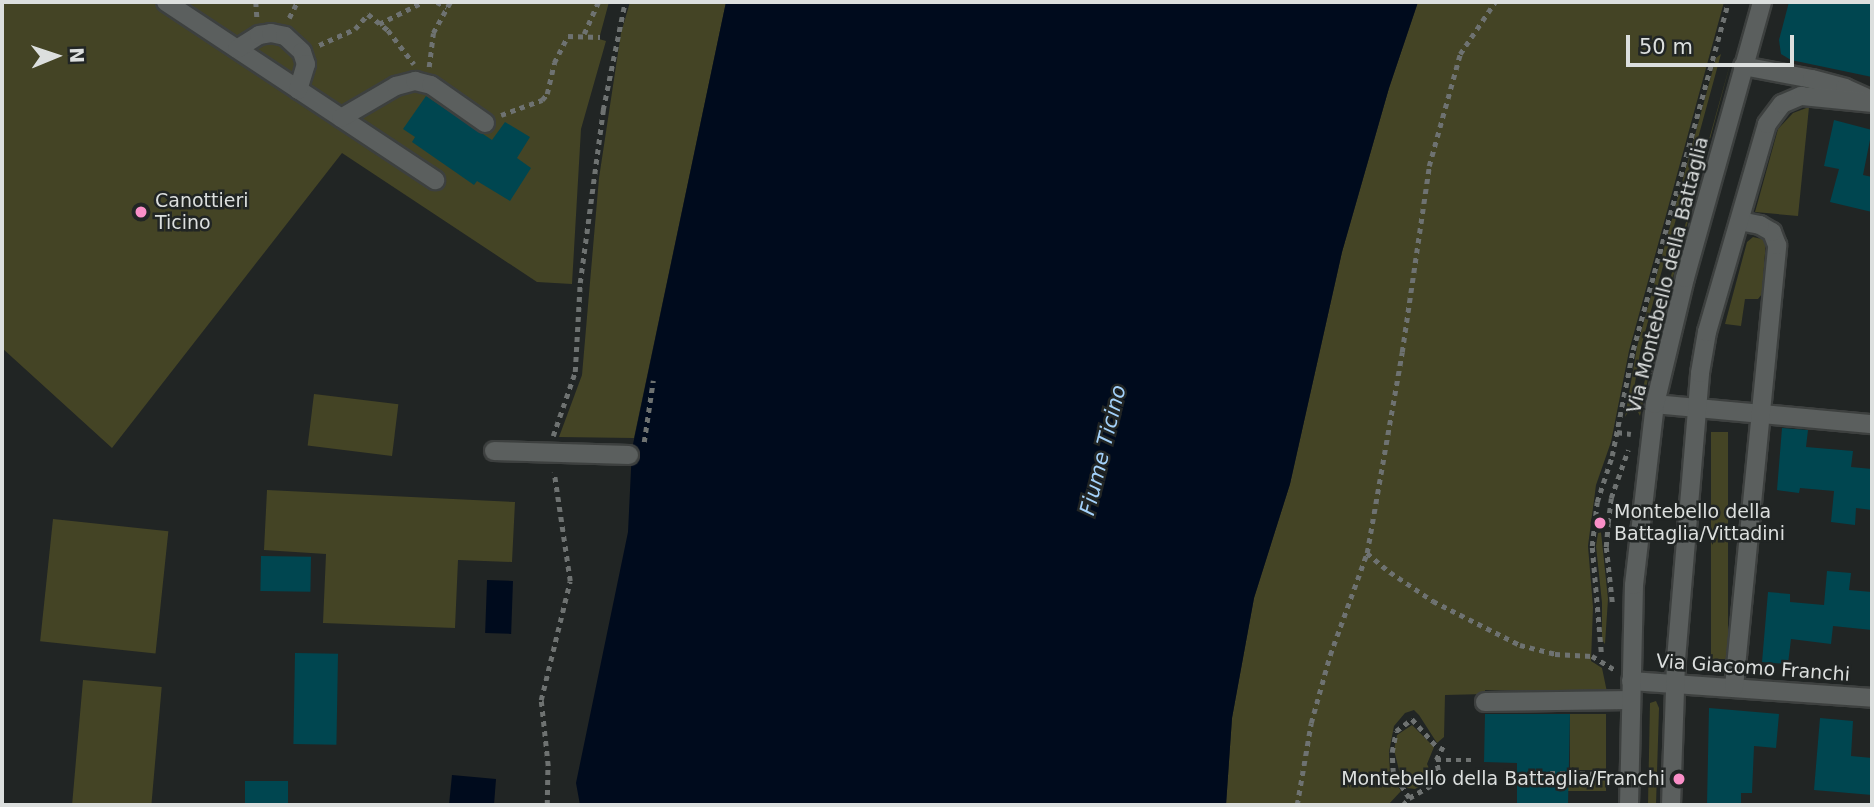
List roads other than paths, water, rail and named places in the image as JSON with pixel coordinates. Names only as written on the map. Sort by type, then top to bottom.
[{"type":"street","points":[[166,2],[435,180]]},
{"type":"street","name":"Via Montebello della Battaglia","points":[[1629,805],[1637,537],[1655,404],[1762,2]]},
{"type":"street","points":[[237,49],[259,35],[271,33],[285,36],[302,52],[306,64],[298,90]]},
{"type":"street","points":[[1746,59],[1845,88],[1872,102]]},
{"type":"street","points":[[341,118],[405,81],[427,84],[485,124]]},
{"type":"street","points":[[1671,805],[1676,682],[1697,409],[1707,332],[1767,124],[1782,104],[1801,96],[1872,102]]},
{"type":"street","points":[[1734,687],[1777,245],[1772,232],[1760,225],[1740,221]]},
{"type":"street","points":[[1655,404],[1872,424]]},
{"type":"street","points":[[494,451],[636,452]]},
{"type":"street","name":"Via Giacomo Franchi","points":[[1631,681],[1676,682],[1872,698]]},
{"type":"street","points":[[1485,702],[1631,700]]},
{"type":"water","name":"Fiume Ticino","points":[[726,2],[1418,2],[1389,88],[1342,252],[1290,484],[1254,598],[1232,718],[1226,805],[580,805],[576,783],[628,532],[632,449]]},
{"type":"water","points":[[487,580],[513,581],[511,634],[485,633]]},
{"type":"water","points":[[452,775],[496,779],[494,805],[449,805]]},
{"type":"place","name":"Canottieri Ticino","points":[[141,212]]},
{"type":"place","name":"Montebello della Battaglia/Vittadini","points":[[1600,523]]},
{"type":"place","name":"Montebello della Battaglia/Franchi","points":[[1679,779]]}]
